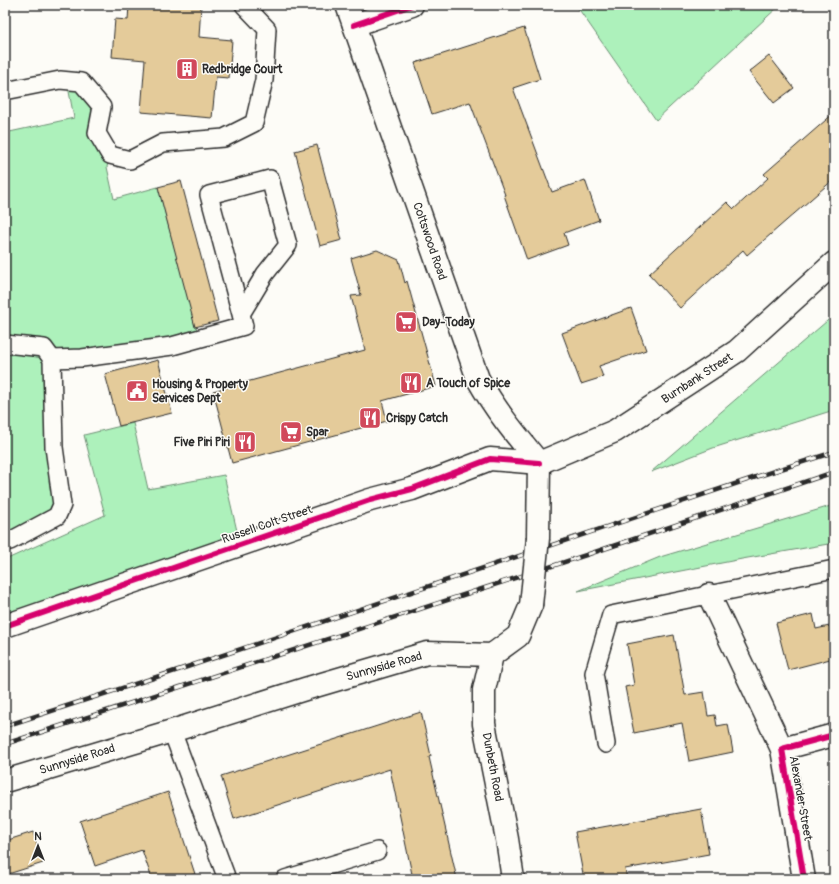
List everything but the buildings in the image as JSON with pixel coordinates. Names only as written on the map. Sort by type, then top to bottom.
[{"type":"main road","name":"Coltswood Road","points":[[347,5],[478,379],[492,403],[539,463]]},
{"type":"main road","points":[[354,25],[412,5]]},
{"type":"main road","name":"Burnbank Street","points":[[539,463],[615,432],[737,351],[834,263]]},
{"type":"main road","name":"Russell Colt Street","points":[[5,626],[370,500],[412,489],[490,459],[539,463]]},
{"type":"main road","points":[[492,655],[518,636],[531,605],[538,538],[539,463]]},
{"type":"main road","name":"Alexander Street","points":[[709,594],[782,749],[804,879]]},
{"type":"main road","name":"Sunnyside Road","points":[[5,781],[172,731],[305,688],[427,653],[492,655]]},
{"type":"main road","name":"Dunbeth Road","points":[[492,655],[484,690],[484,724],[507,839],[513,879]]},
{"type":"main road","name":"Alexander Street","points":[[782,749],[834,735]]},
{"type":"lane","points":[[5,92],[60,80],[81,82],[102,107],[97,133],[110,155],[130,160],[163,143],[224,138],[254,124],[264,80],[267,29],[244,5]]},
{"type":"lane","points":[[52,358],[82,358],[172,346],[244,326],[209,195],[270,179],[288,245],[265,274],[241,314]]},
{"type":"lane","points":[[5,344],[44,348],[52,358],[54,447],[62,505],[57,516],[10,541],[5,542]]},
{"type":"lane","points":[[606,744],[594,673],[610,615],[834,569]]},
{"type":"lane","points":[[172,731],[227,879]]},
{"type":"lane","points":[[285,879],[377,851]]},
{"type":"green space","points":[[574,5],[780,5],[656,120],[578,8]]},
{"type":"green space","points":[[67,81],[95,99],[110,155],[107,167],[114,199],[158,187],[199,338],[52,359],[62,505],[5,542],[5,133],[74,118]]},
{"type":"green space","points":[[834,315],[834,410],[713,448],[651,472]]},
{"type":"green space","points":[[133,423],[148,489],[224,475],[240,544],[5,626],[5,560],[105,515],[84,435]]},
{"type":"green space","points":[[834,505],[834,543],[742,559],[578,591],[660,557]]},
{"type":"railway","points":[[5,726],[834,452]]},
{"type":"railway","points":[[5,744],[586,555],[834,472]]},
{"type":"cycle path","points":[[354,25],[412,5]]},
{"type":"cycle path","points":[[5,626],[370,500],[412,489],[490,459],[539,463]]},
{"type":"cycle path","points":[[804,879],[782,749],[834,735]]},
{"type":"place","name":"Redbridge Court","points":[[187,69]]},
{"type":"place","name":"Day-Today","points":[[406,322]]},
{"type":"place","name":"A Touch of Spice","points":[[411,383]]},
{"type":"place","name":"Housing & Property Services Dept","points":[[137,391]]},
{"type":"place","name":"Crispy Catch","points":[[370,418]]},
{"type":"place","name":"Spar","points":[[291,432]]},
{"type":"place","name":"Five Piri Piri","points":[[245,442]]}]
